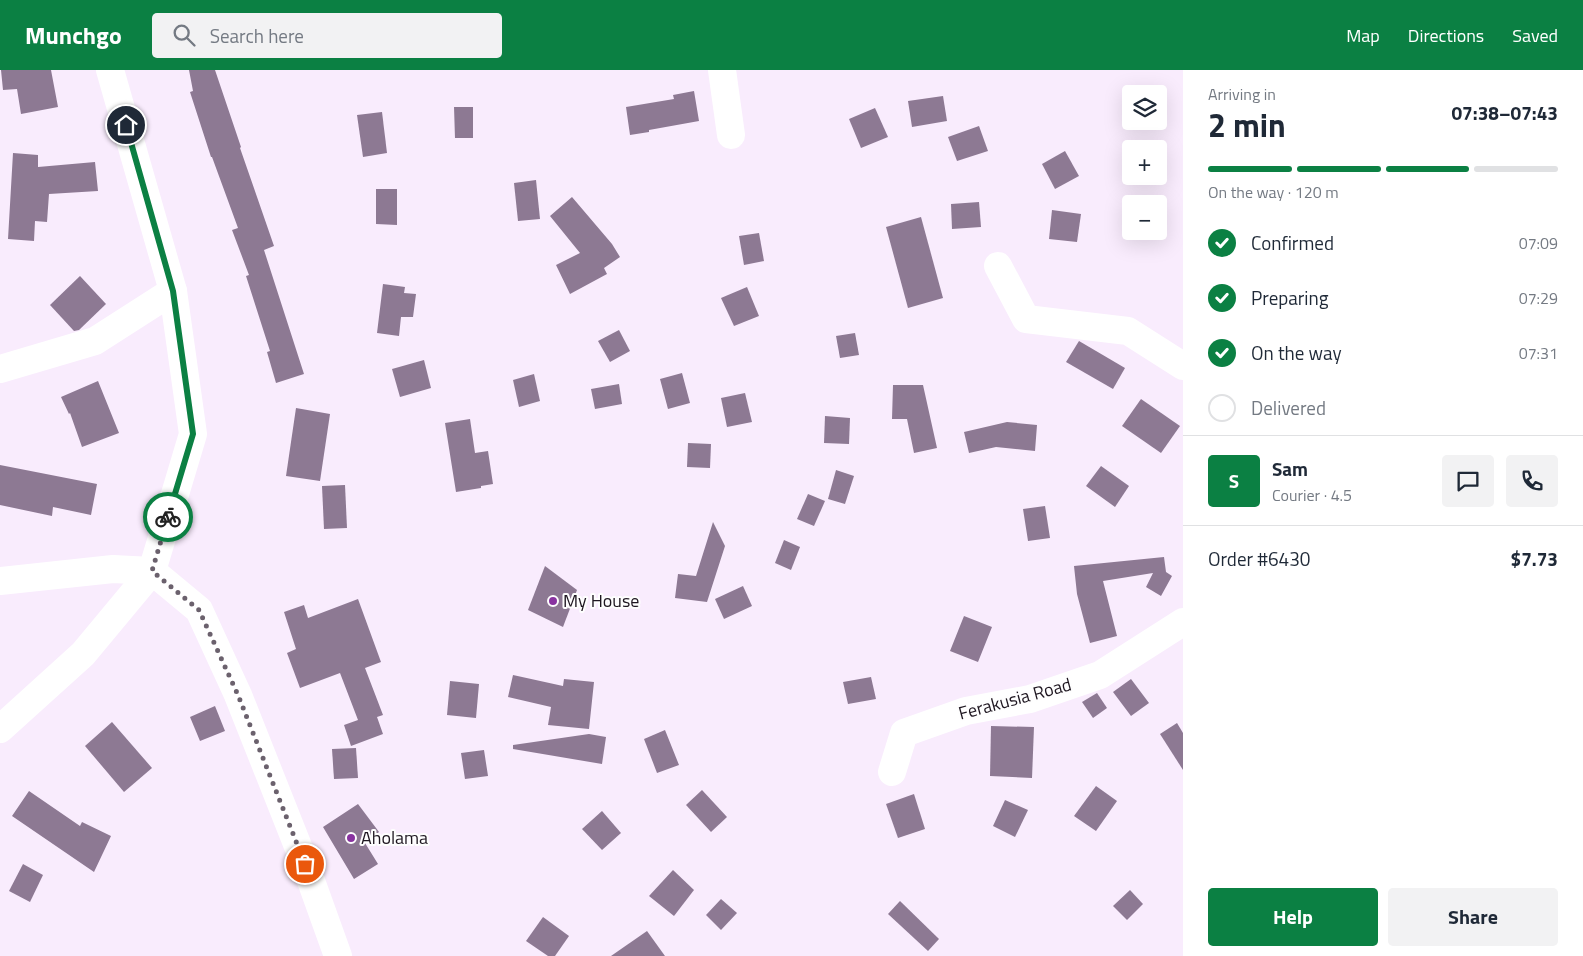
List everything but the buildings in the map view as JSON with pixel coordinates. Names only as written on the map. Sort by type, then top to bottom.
[{"type":"street","points":[[0,728],[83,654],[152,571],[193,434],[173,291],[110,70]]},
{"type":"street","points":[[722,70],[731,135]]},
{"type":"street","points":[[998,266],[1026,320],[1128,331],[1183,366]]},
{"type":"street","points":[[0,369],[96,341],[173,291]]},
{"type":"street","points":[[0,581],[113,569],[152,571],[199,610],[238,695],[305,864],[338,956]]},
{"type":"street","name":"Ferakusia Road","points":[[892,772],[904,733],[966,711],[1030,699],[1100,676],[1183,622]]},
{"type":"way so far","points":[[168,517],[152,571],[199,610],[238,695],[305,864]]},
{"type":"place","name":"My House","points":[[553,601]]},
{"type":"place","name":"Aholama","points":[[351,838]]},
{"type":"route","points":[[126,125],[173,291],[193,434],[168,517]]}]
